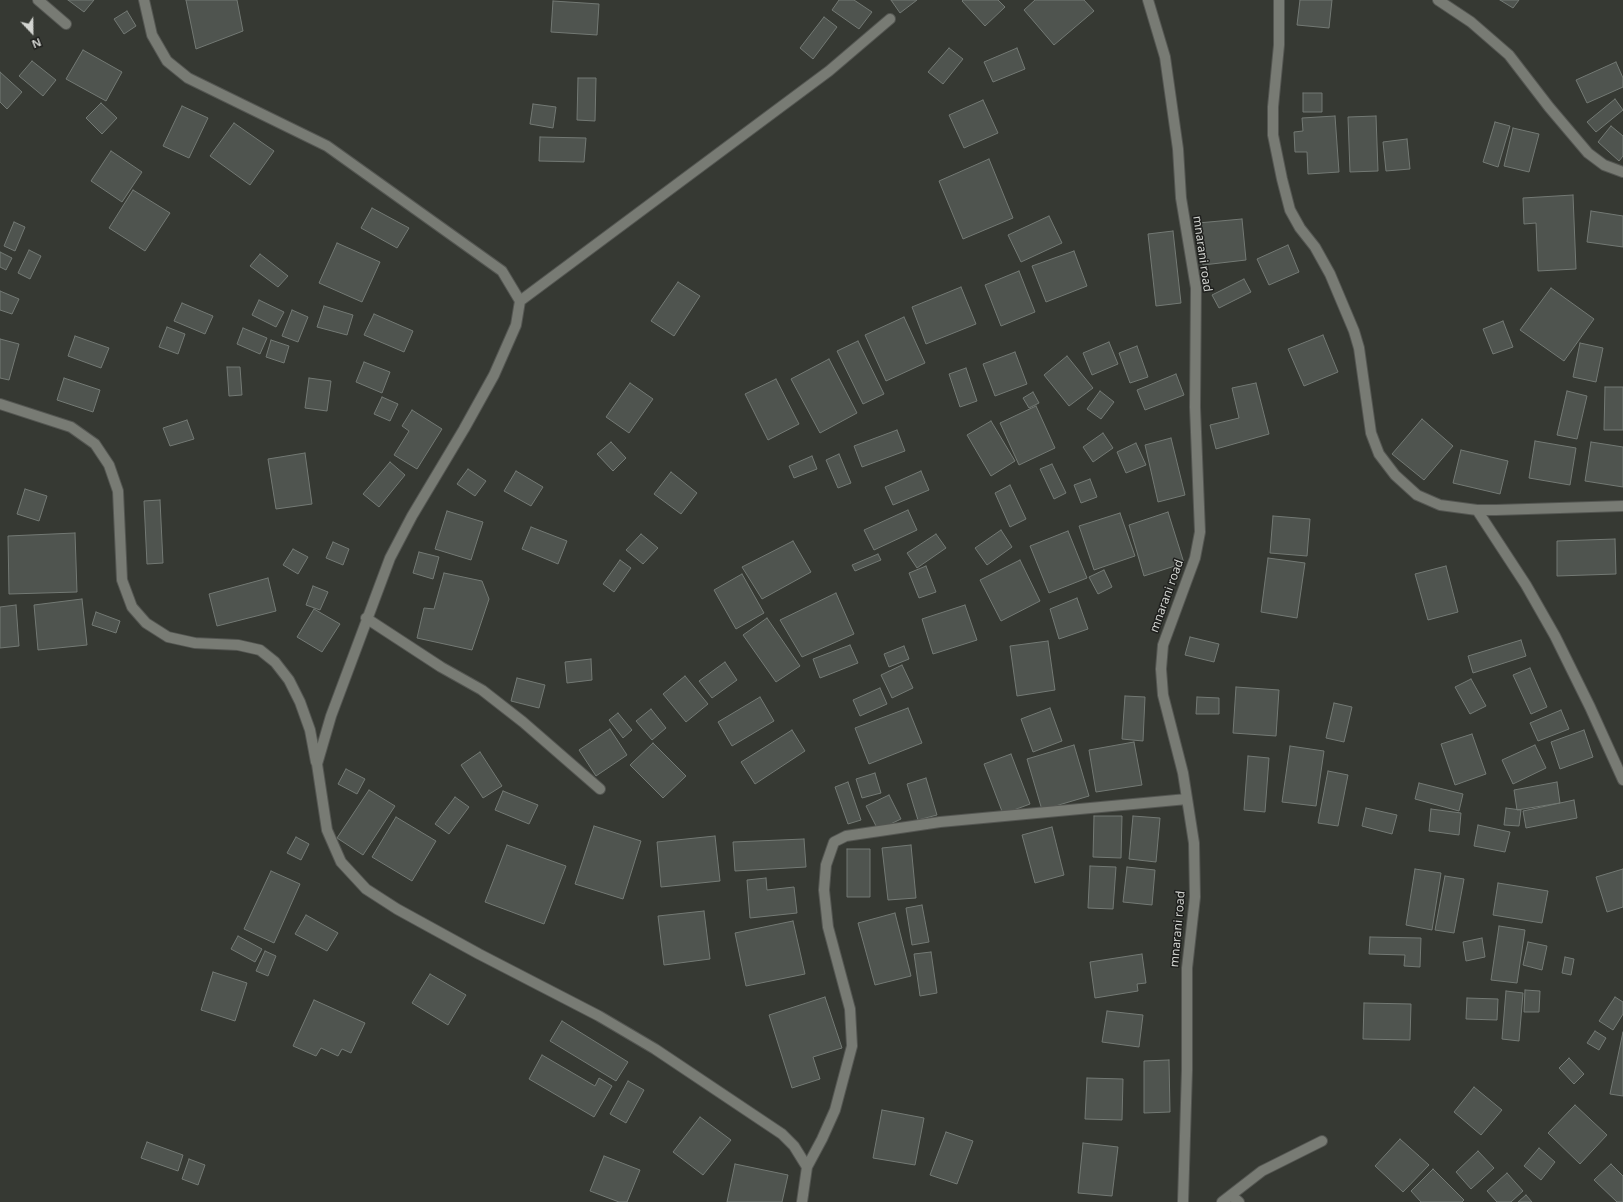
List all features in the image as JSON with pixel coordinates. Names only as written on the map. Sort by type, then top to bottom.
[{"type":"street","points":[[38,0],[66,24]]},
{"type":"street","points":[[144,0],[152,35],[166,61],[177,70],[188,78],[327,146],[502,272],[520,301],[516,325],[494,375],[464,429],[412,516],[390,558],[366,618],[331,716],[316,764]]},
{"type":"street","name":"mnarani road","points":[[1148,0],[1165,57],[1178,149],[1181,198],[1196,288],[1195,407],[1200,532],[1195,558],[1163,645],[1161,669],[1163,696],[1183,773],[1194,843],[1195,897],[1187,968],[1187,1070],[1183,1202]]},
{"type":"street","points":[[1279,0],[1279,45],[1273,108],[1274,135],[1282,178],[1290,210],[1300,228],[1315,247],[1330,274],[1354,331],[1359,348],[1371,433],[1379,454],[1395,475],[1417,494],[1440,505],[1477,510],[1623,506]]},
{"type":"street","points":[[1438,0],[1471,22],[1509,55],[1549,107],[1588,153],[1604,165],[1623,172]]},
{"type":"street","points":[[520,301],[829,71],[890,20]]},
{"type":"street","points":[[0,404],[71,427],[95,444],[110,465],[118,491],[122,580],[132,607],[146,623],[168,637],[195,643],[238,645],[260,650],[275,662],[289,680],[300,702],[310,730],[327,830],[341,862],[366,889],[397,909],[599,1016],[655,1049],[782,1134],[794,1146],[807,1167]]},
{"type":"street","points":[[1477,510],[1526,585],[1556,636],[1623,780]]},
{"type":"street","points":[[366,618],[441,667],[482,690],[523,722],[600,789]]},
{"type":"street","points":[[802,1202],[807,1167],[835,1110],[852,1046],[850,1009],[828,927],[824,890],[826,865],[834,842],[846,836],[940,822],[1187,799]]},
{"type":"street","points":[[1222,1202],[1262,1171],[1322,1141]]},
{"type":"street","points":[[1231,1194],[1239,1202]]},
{"type":"building","points":[[68,0],[94,0],[84,12]]},
{"type":"building","points":[[186,0],[237,0],[243,31],[196,49]]},
{"type":"building","points":[[839,0],[854,0],[872,12],[859,29],[832,10]]},
{"type":"building","points":[[891,0],[917,0],[900,13]]},
{"type":"building","points":[[998,0],[1005,7],[985,26],[962,1]]},
{"type":"building","points":[[1035,0],[1084,0],[1094,11],[1054,45],[1024,10]]},
{"type":"building","points":[[1300,0],[1332,0],[1329,28],[1297,25]]},
{"type":"building","points":[[1500,0],[1519,0],[1513,8]]},
{"type":"building","points":[[553,1],[599,4],[597,35],[551,32]]},
{"type":"building","points":[[127,11],[136,26],[124,34],[114,19]]},
{"type":"building","points":[[824,17],[837,27],[813,59],[800,48]]},
{"type":"building","points":[[949,48],[963,59],[943,84],[928,72]]},
{"type":"building","points":[[1017,48],[1025,69],[993,82],[984,62]]},
{"type":"building","points":[[83,50],[122,72],[106,101],[66,79]]},
{"type":"building","points":[[32,61],[56,80],[43,96],[19,76]]},
{"type":"building","points":[[1616,62],[1623,78],[1623,87],[1587,103],[1576,80]]},
{"type":"building","points":[[0,72],[22,92],[7,109],[0,102]]},
{"type":"building","points":[[578,78],[596,78],[595,121],[577,120]]},
{"type":"building","points":[[1303,93],[1322,93],[1322,112],[1303,112]]},
{"type":"building","points":[[1615,99],[1623,110],[1596,132],[1587,122]]},
{"type":"building","points":[[983,100],[998,133],[964,148],[949,115]]},
{"type":"building","points":[[101,103],[117,118],[102,134],[86,118]]},
{"type":"building","points":[[533,104],[556,107],[553,128],[530,124]]},
{"type":"building","points":[[182,106],[208,118],[189,158],[163,146]]},
{"type":"building","points":[[1335,116],[1339,172],[1308,174],[1307,152],[1295,152],[1294,132],[1303,131],[1302,118]]},
{"type":"building","points":[[1376,116],[1378,171],[1350,172],[1348,117]]},
{"type":"building","points":[[1495,122],[1510,126],[1498,167],[1483,162]]},
{"type":"building","points":[[234,123],[274,151],[250,185],[210,156]]},
{"type":"building","points":[[1611,126],[1623,136],[1623,156],[1619,161],[1598,142]]},
{"type":"building","points":[[1513,128],[1539,134],[1529,172],[1504,166]]},
{"type":"building","points":[[540,137],[586,138],[584,162],[539,161]]},
{"type":"building","points":[[1407,139],[1410,169],[1386,171],[1383,142]]},
{"type":"building","points":[[111,151],[142,172],[122,202],[91,181]]},
{"type":"building","points":[[989,159],[1013,218],[963,239],[939,181]]},
{"type":"building","points":[[133,190],[170,213],[145,251],[109,228]]},
{"type":"building","points":[[1573,195],[1576,269],[1538,271],[1536,223],[1524,224],[1523,198]]},
{"type":"building","points":[[372,208],[409,228],[397,248],[361,228]]},
{"type":"building","points":[[1591,211],[1623,216],[1623,247],[1587,242]]},
{"type":"building","points":[[1049,216],[1062,243],[1021,262],[1008,235]]},
{"type":"building","points":[[1242,219],[1246,260],[1203,265],[1198,223]]},
{"type":"building","points":[[14,222],[25,227],[15,251],[4,246]]},
{"type":"building","points":[[1173,231],[1181,303],[1156,306],[1148,234]]},
{"type":"building","points":[[337,243],[380,262],[362,302],[319,283]]},
{"type":"building","points":[[1288,245],[1299,272],[1269,285],[1257,259]]},
{"type":"building","points":[[29,250],[41,256],[30,279],[18,273]]},
{"type":"building","points":[[1074,251],[1087,286],[1046,302],[1032,266]]},
{"type":"building","points":[[0,252],[12,258],[6,270],[0,267]]},
{"type":"building","points":[[260,254],[288,276],[278,287],[250,266]]},
{"type":"building","points":[[1019,271],[1035,312],[1001,326],[985,285]]},
{"type":"building","points":[[1244,279],[1251,292],[1219,308],[1212,295]]},
{"type":"building","points":[[678,282],[700,296],[674,336],[651,321]]},
{"type":"building","points":[[961,287],[976,324],[926,344],[912,307]]},
{"type":"building","points":[[1551,288],[1594,319],[1564,361],[1520,330]]},
{"type":"building","points":[[0,291],[19,299],[12,314],[0,310]]},
{"type":"building","points":[[259,300],[284,312],[276,327],[252,315]]},
{"type":"building","points":[[182,303],[213,316],[205,334],[174,321]]},
{"type":"building","points":[[324,306],[353,315],[347,335],[317,327]]},
{"type":"building","points":[[292,310],[308,317],[298,342],[282,336]]},
{"type":"building","points":[[374,314],[413,331],[404,352],[364,335]]},
{"type":"building","points":[[904,317],[925,363],[886,381],[865,335]]},
{"type":"building","points":[[1503,321],[1513,347],[1493,354],[1483,329]]},
{"type":"building","points":[[167,327],[185,334],[178,354],[159,347]]},
{"type":"building","points":[[243,328],[267,338],[260,354],[237,344]]},
{"type":"building","points":[[1323,335],[1338,372],[1304,386],[1288,349]]},
{"type":"building","points":[[75,336],[109,348],[101,368],[68,356]]},
{"type":"building","points":[[0,339],[19,344],[9,380],[0,378]]},
{"type":"building","points":[[271,340],[289,346],[284,363],[266,357]]},
{"type":"building","points":[[858,341],[884,394],[863,404],[837,351]]},
{"type":"building","points":[[1109,342],[1118,364],[1092,375],[1083,353]]},
{"type":"building","points":[[1580,343],[1603,348],[1596,382],[1573,377]]},
{"type":"building","points":[[1137,346],[1148,377],[1130,383],[1119,353]]},
{"type":"building","points":[[1015,352],[1027,384],[995,396],[983,364]]},
{"type":"building","points":[[1067,356],[1093,388],[1069,406],[1044,375]]},
{"type":"building","points":[[829,359],[857,413],[820,433],[791,379]]},
{"type":"building","points":[[364,362],[390,372],[382,393],[356,382]]},
{"type":"building","points":[[227,367],[240,367],[242,395],[229,396]]},
{"type":"building","points":[[966,368],[977,401],[960,407],[949,374]]},
{"type":"building","points":[[1176,374],[1184,395],[1145,410],[1137,390]]},
{"type":"building","points":[[64,378],[100,390],[93,412],[57,400]]},
{"type":"building","points":[[309,378],[331,381],[327,411],[305,408]]},
{"type":"building","points":[[776,379],[799,424],[768,440],[745,394]]},
{"type":"building","points":[[630,383],[653,399],[629,433],[606,417]]},
{"type":"building","points":[[1256,383],[1269,434],[1216,449],[1210,425],[1239,418],[1232,388]]},
{"type":"building","points":[[1605,387],[1623,387],[1623,430],[1604,430]]},
{"type":"building","points":[[1100,391],[1114,402],[1101,419],[1087,409]]},
{"type":"building","points":[[1567,391],[1587,396],[1577,439],[1557,435]]},
{"type":"building","points":[[1033,392],[1039,403],[1029,408],[1023,398]]},
{"type":"building","points":[[382,397],[398,404],[390,421],[374,414]]},
{"type":"building","points":[[1036,406],[1055,448],[1019,465],[1000,423]]},
{"type":"building","points":[[412,410],[442,429],[417,469],[394,455],[409,431],[402,426]]},
{"type":"building","points":[[1422,419],[1453,446],[1424,480],[1392,454]]},
{"type":"building","points":[[187,420],[194,439],[170,446],[163,428]]},
{"type":"building","points":[[991,421],[1015,461],[991,476],[967,435]]},
{"type":"building","points":[[897,430],[905,451],[862,467],[854,446]]},
{"type":"building","points":[[1103,433],[1113,448],[1093,462],[1083,447]]},
{"type":"building","points":[[1171,438],[1185,495],[1158,502],[1145,445]]},
{"type":"building","points":[[1535,441],[1576,448],[1570,485],[1529,478]]},
{"type":"building","points":[[611,442],[626,458],[613,471],[597,454]]},
{"type":"building","points":[[1591,442],[1623,447],[1623,487],[1585,481]]},
{"type":"building","points":[[1136,443],[1146,465],[1126,473],[1117,452]]},
{"type":"building","points":[[1461,450],[1508,461],[1500,494],[1453,483]]},
{"type":"building","points":[[305,453],[312,504],[276,509],[268,459]]},
{"type":"building","points":[[839,454],[851,483],[838,488],[826,460]]},
{"type":"building","points":[[812,456],[817,469],[794,478],[789,466]]},
{"type":"building","points":[[390,462],[405,475],[379,507],[363,494]]},
{"type":"building","points":[[1052,464],[1066,493],[1054,499],[1040,469]]},
{"type":"building","points":[[468,469],[486,481],[475,496],[457,484]]},
{"type":"building","points":[[516,471],[543,487],[531,506],[504,491]]},
{"type":"building","points":[[921,471],[929,490],[893,505],[885,487]]},
{"type":"building","points":[[671,472],[697,493],[681,514],[654,494]]},
{"type":"building","points":[[1090,479],[1097,497],[1081,503],[1074,485]]},
{"type":"building","points":[[1010,485],[1026,519],[1010,527],[995,493]]},
{"type":"building","points":[[25,489],[47,496],[39,521],[17,514]]},
{"type":"building","points":[[160,500],[163,563],[147,564],[144,501]]},
{"type":"building","points":[[908,510],[917,530],[874,550],[864,530]]},
{"type":"building","points":[[447,511],[483,522],[471,560],[435,549]]},
{"type":"building","points":[[1168,512],[1184,563],[1144,576],[1129,525]]},
{"type":"building","points":[[1120,513],[1135,556],[1094,570],[1079,526]]},
{"type":"building","points":[[1273,516],[1310,519],[1307,556],[1270,553]]},
{"type":"building","points":[[531,527],[567,541],[558,564],[522,549]]},
{"type":"building","points":[[1001,530],[1012,547],[987,565],[975,548]]},
{"type":"building","points":[[1068,531],[1087,578],[1049,593],[1030,546]]},
{"type":"building","points":[[75,533],[77,592],[9,594],[8,536]]},
{"type":"building","points":[[641,534],[658,548],[643,564],[626,550]]},
{"type":"building","points":[[936,534],[946,548],[917,568],[907,553]]},
{"type":"building","points":[[1615,539],[1616,574],[1557,576],[1557,541]]},
{"type":"building","points":[[793,541],[811,572],[762,599],[742,567]]},
{"type":"building","points":[[333,542],[349,549],[343,565],[326,558]]},
{"type":"building","points":[[293,549],[308,557],[298,574],[283,565]]},
{"type":"building","points":[[419,552],[439,557],[433,579],[413,573]]},
{"type":"building","points":[[878,554],[881,560],[855,571],[852,565]]},
{"type":"building","points":[[1268,558],[1305,563],[1297,618],[1261,612]]},
{"type":"building","points":[[620,560],[631,568],[614,592],[603,584]]},
{"type":"building","points":[[1020,560],[1040,601],[1001,621],[980,580]]},
{"type":"building","points":[[926,566],[936,592],[919,598],[909,573]]},
{"type":"building","points":[[1446,566],[1458,612],[1428,620],[1415,574]]},
{"type":"building","points":[[1104,570],[1112,587],[1098,594],[1089,577]]},
{"type":"building","points":[[444,573],[482,581],[489,599],[472,650],[417,638],[424,608],[434,609]]},
{"type":"building","points":[[742,574],[764,613],[736,629],[714,590]]},
{"type":"building","points":[[268,578],[276,611],[217,626],[209,594]]},
{"type":"building","points":[[313,586],[328,592],[320,610],[306,605]]},
{"type":"building","points":[[836,593],[854,634],[802,657],[780,620]]},
{"type":"building","points":[[1077,598],[1088,629],[1059,639],[1050,609]]},
{"type":"building","points":[[82,599],[87,645],[38,650],[34,605]]},
{"type":"building","points":[[16,605],[19,646],[0,648],[0,607]]},
{"type":"building","points":[[965,605],[977,640],[933,654],[922,619]]},
{"type":"building","points":[[314,609],[340,624],[322,652],[297,637]]},
{"type":"building","points":[[96,612],[120,621],[116,633],[92,625]]},
{"type":"building","points":[[767,618],[800,666],[776,682],[743,635]]},
{"type":"building","points":[[1190,637],[1219,644],[1214,662],[1185,655]]},
{"type":"building","points":[[1521,640],[1526,656],[1473,673],[1468,656]]},
{"type":"building","points":[[1048,641],[1055,690],[1017,696],[1010,646]]},
{"type":"building","points":[[850,645],[858,663],[820,678],[813,659]]},
{"type":"building","points":[[904,646],[909,659],[889,667],[884,654]]},
{"type":"building","points":[[591,659],[592,680],[567,683],[565,662]]},
{"type":"building","points":[[725,662],[737,680],[712,698],[699,681]]},
{"type":"building","points":[[902,665],[913,688],[892,698],[881,675]]},
{"type":"building","points":[[1530,668],[1547,707],[1531,714],[1513,675]]},
{"type":"building","points":[[685,676],[708,704],[686,722],[663,694]]},
{"type":"building","points":[[517,678],[545,685],[539,708],[511,701]]},
{"type":"building","points":[[1471,679],[1486,706],[1470,714],[1455,687]]},
{"type":"building","points":[[1236,687],[1279,690],[1276,736],[1233,733]]},
{"type":"building","points":[[880,688],[887,704],[860,716],[853,700]]},
{"type":"building","points":[[1125,696],[1145,697],[1143,741],[1122,739]]},
{"type":"building","points":[[760,697],[774,721],[732,746],[718,722]]},
{"type":"building","points":[[1197,697],[1219,698],[1219,714],[1196,714]]},
{"type":"building","points":[[1334,703],[1352,707],[1344,742],[1326,738]]},
{"type":"building","points":[[908,708],[922,743],[869,764],[855,728]]},
{"type":"building","points":[[1050,708],[1062,741],[1033,752],[1021,719]]},
{"type":"building","points":[[651,709],[666,728],[652,740],[636,721]]},
{"type":"building","points":[[1561,710],[1569,729],[1538,741],[1530,723]]},
{"type":"building","points":[[618,713],[632,730],[623,738],[609,720]]},
{"type":"building","points":[[610,729],[627,755],[596,776],[579,750]]},
{"type":"building","points":[[792,730],[805,751],[755,784],[741,762]]},
{"type":"building","points":[[1584,730],[1593,757],[1560,769],[1551,742]]},
{"type":"building","points":[[1472,734],[1486,774],[1455,785],[1441,744]]},
{"type":"building","points":[[1134,742],[1142,785],[1096,792],[1089,750]]},
{"type":"building","points":[[653,743],[686,776],[663,798],[630,765]]},
{"type":"building","points":[[1074,745],[1089,796],[1042,810],[1027,759]]},
{"type":"building","points":[[1535,745],[1546,768],[1513,784],[1502,760]]},
{"type":"building","points":[[1290,746],[1324,751],[1316,806],[1282,802]]},
{"type":"building","points":[[480,752],[502,786],[483,798],[461,765]]},
{"type":"building","points":[[1011,754],[1030,804],[1003,814],[984,764]]},
{"type":"building","points":[[1248,756],[1269,758],[1265,812],[1244,810]]},
{"type":"building","points":[[346,769],[365,779],[357,794],[338,784]]},
{"type":"building","points":[[1328,771],[1348,775],[1338,826],[1318,823]]},
{"type":"building","points":[[875,773],[881,793],[862,798],[856,779]]},
{"type":"building","points":[[926,778],[937,815],[918,820],[907,784]]},
{"type":"building","points":[[848,782],[861,820],[848,824],[835,787]]},
{"type":"building","points":[[1557,782],[1560,803],[1517,810],[1514,790]]},
{"type":"building","points":[[1419,783],[1463,794],[1459,811],[1415,799]]},
{"type":"building","points":[[369,790],[395,806],[363,855],[337,838]]},
{"type":"building","points":[[503,791],[538,805],[529,824],[495,810]]},
{"type":"building","points":[[889,795],[901,819],[878,830],[866,806]]},
{"type":"building","points":[[455,797],[469,807],[449,834],[435,824]]},
{"type":"building","points":[[1574,800],[1577,818],[1526,828],[1523,811]]},
{"type":"building","points":[[1366,808],[1397,815],[1392,834],[1362,826]]},
{"type":"building","points":[[1506,808],[1521,810],[1519,826],[1504,825]]},
{"type":"building","points":[[1431,809],[1461,813],[1459,835],[1429,831]]},
{"type":"building","points":[[1094,816],[1122,816],[1121,858],[1093,857]]},
{"type":"building","points":[[1133,816],[1160,818],[1156,862],[1129,859]]},
{"type":"building","points":[[396,817],[436,841],[412,881],[372,857]]},
{"type":"building","points":[[1478,825],[1510,832],[1505,852],[1474,846]]},
{"type":"building","points":[[594,826],[641,841],[623,899],[575,884]]},
{"type":"building","points":[[1052,827],[1064,875],[1035,883],[1022,835]]},
{"type":"building","points":[[715,836],[720,881],[661,887],[657,842]]},
{"type":"building","points":[[296,837],[309,844],[301,860],[287,853]]},
{"type":"building","points":[[804,839],[806,867],[735,871],[733,842]]},
{"type":"building","points":[[507,845],[566,866],[544,924],[485,902]]},
{"type":"building","points":[[911,845],[916,898],[888,900],[882,848]]},
{"type":"building","points":[[847,849],[870,849],[870,897],[847,897]]},
{"type":"building","points":[[1090,866],[1116,867],[1113,909],[1088,908]]},
{"type":"building","points":[[1127,867],[1155,870],[1152,905],[1123,902]]},
{"type":"building","points":[[1415,869],[1441,873],[1432,930],[1406,925]]},
{"type":"building","points":[[1623,869],[1623,907],[1607,912],[1596,877]]},
{"type":"building","points":[[271,871],[300,884],[274,943],[244,929]]},
{"type":"building","points":[[1445,876],[1464,879],[1454,933],[1435,930]]},
{"type":"building","points":[[766,878],[767,890],[794,887],[797,913],[750,918],[747,880]]},
{"type":"building","points":[[1498,883],[1548,891],[1542,923],[1493,915]]},
{"type":"building","points":[[922,905],[929,942],[912,945],[906,908]]},
{"type":"building","points":[[704,911],[710,959],[664,965],[658,916]]},
{"type":"building","points":[[895,913],[911,976],[875,985],[858,923]]},
{"type":"building","points":[[306,915],[338,933],[327,951],[295,934]]},
{"type":"building","points":[[793,921],[805,974],[746,986],[735,933]]},
{"type":"building","points":[[1499,926],[1525,930],[1517,983],[1491,980]]},
{"type":"building","points":[[238,936],[262,949],[255,962],[231,949]]},
{"type":"building","points":[[1370,937],[1421,938],[1420,967],[1404,966],[1405,955],[1369,954]]},
{"type":"building","points":[[1482,938],[1485,957],[1466,961],[1463,942]]},
{"type":"building","points":[[1528,942],[1547,946],[1542,970],[1523,965]]},
{"type":"building","points":[[265,951],[276,956],[268,976],[256,971]]},
{"type":"building","points":[[931,952],[937,993],[920,996],[914,954]]},
{"type":"building","points":[[1142,954],[1146,983],[1137,984],[1138,991],[1095,998],[1090,962]]},
{"type":"building","points":[[1565,957],[1574,959],[1571,975],[1562,973]]},
{"type":"building","points":[[213,972],[247,983],[235,1021],[201,1010]]},
{"type":"building","points":[[430,974],[466,995],[448,1025],[412,1003]]},
{"type":"building","points":[[1525,990],[1540,991],[1539,1012],[1524,1012]]},
{"type":"building","points":[[1506,991],[1523,993],[1519,1041],[1502,1039]]},
{"type":"building","points":[[825,997],[842,1048],[813,1057],[820,1079],[792,1088],[769,1015]]},
{"type":"building","points":[[1615,997],[1623,1002],[1623,1014],[1613,1030],[1599,1021]]},
{"type":"building","points":[[1467,998],[1498,999],[1497,1020],[1466,1019]]},
{"type":"building","points":[[314,1000],[365,1023],[351,1053],[342,1049],[338,1056],[321,1048],[316,1056],[293,1046]]},
{"type":"building","points":[[1364,1003],[1411,1004],[1410,1040],[1363,1039]]},
{"type":"building","points":[[1107,1011],[1143,1015],[1139,1047],[1102,1042]]},
{"type":"building","points":[[562,1021],[628,1062],[616,1081],[550,1041]]},
{"type":"building","points":[[1595,1031],[1606,1038],[1599,1050],[1587,1043]]},
{"type":"building","points":[[1623,1032],[1623,1096],[1610,1094]]},
{"type":"building","points":[[542,1055],[595,1086],[599,1078],[612,1086],[594,1117],[529,1079]]},
{"type":"building","points":[[1569,1058],[1584,1074],[1574,1084],[1559,1068]]},
{"type":"building","points":[[1169,1060],[1170,1112],[1144,1113],[1144,1061]]},
{"type":"building","points":[[1087,1078],[1123,1079],[1122,1120],[1085,1119]]},
{"type":"building","points":[[628,1081],[644,1090],[626,1123],[610,1114]]},
{"type":"building","points":[[1474,1087],[1502,1110],[1481,1135],[1454,1112]]},
{"type":"building","points":[[1575,1105],[1607,1135],[1580,1164],[1548,1133]]},
{"type":"building","points":[[882,1110],[924,1118],[915,1165],[873,1158]]},
{"type":"building","points":[[700,1117],[731,1140],[703,1175],[673,1152]]},
{"type":"building","points":[[946,1132],[973,1141],[957,1184],[930,1175]]},
{"type":"building","points":[[1400,1139],[1429,1165],[1403,1192],[1375,1166]]},
{"type":"building","points":[[147,1142],[183,1155],[178,1171],[141,1158]]},
{"type":"building","points":[[1083,1143],[1118,1147],[1112,1196],[1078,1193]]},
{"type":"building","points":[[1539,1148],[1555,1162],[1541,1180],[1524,1166]]},
{"type":"building","points":[[1478,1151],[1494,1168],[1471,1189],[1456,1172]]},
{"type":"building","points":[[604,1156],[640,1170],[627,1202],[619,1202],[590,1191]]},
{"type":"building","points":[[189,1159],[205,1165],[198,1185],[182,1179]]},
{"type":"building","points":[[735,1164],[788,1175],[782,1202],[727,1202]]},
{"type":"building","points":[[1611,1164],[1623,1176],[1623,1202],[1617,1202],[1594,1180]]},
{"type":"building","points":[[1433,1169],[1464,1200],[1462,1202],[1421,1202],[1411,1191]]},
{"type":"building","points":[[1507,1173],[1523,1191],[1511,1202],[1497,1202],[1487,1191]]},
{"type":"building","points":[[1526,1195],[1532,1202],[1518,1202]]}]
